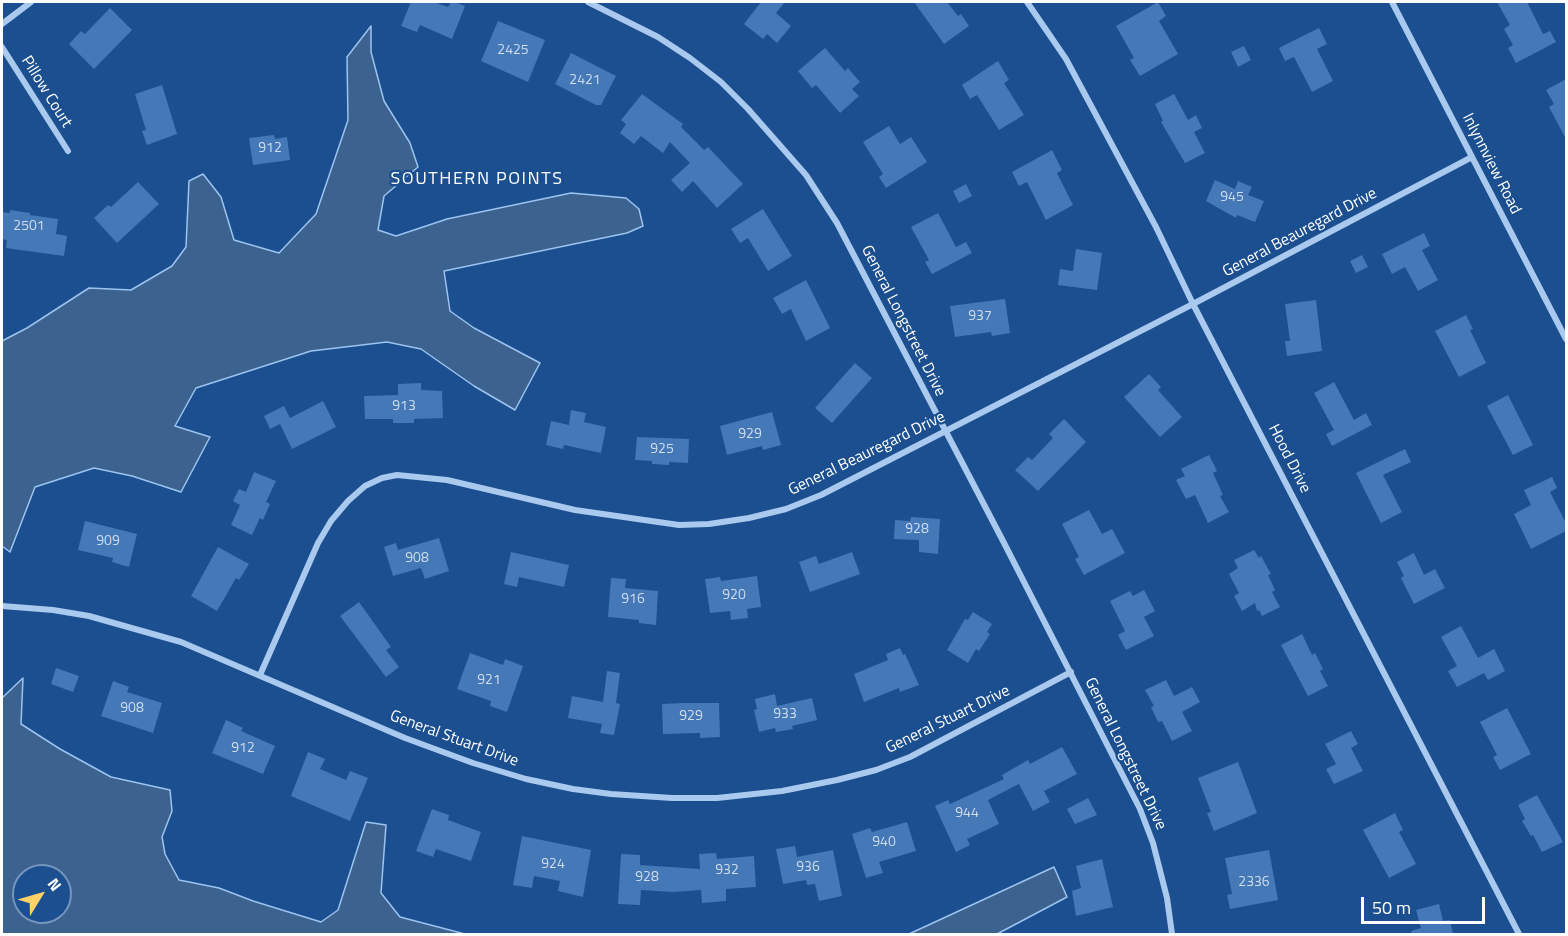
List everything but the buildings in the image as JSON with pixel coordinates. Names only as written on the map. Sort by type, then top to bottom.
[{"type":"street","points":[[2,24],[31,2]]},
{"type":"street","name":"General Longstreet Drive","points":[[588,2],[658,37],[721,82],[806,175],[853,253],[1140,809],[1153,843],[1167,898],[1172,934]]},
{"type":"street","name":"Hood Drive","points":[[1027,2],[1066,59],[1156,227],[1193,304],[1519,934]]},
{"type":"street","name":"Inlynnview Road","points":[[1392,2],[1566,339]]},
{"type":"street","name":"Pillow Court","points":[[2,46],[68,151]]},
{"type":"street","name":"General Beauregard Drive","points":[[261,675],[318,543],[331,521],[365,486],[382,478],[397,475],[447,480],[575,510],[679,525],[710,524],[749,518],[794,505],[821,495],[1472,158]]},
{"type":"street","name":"General Stuart Drive","points":[[2,606],[52,610],[134,627],[181,642],[405,738],[473,763],[526,779],[611,794],[717,798],[782,791],[876,770],[909,757],[1071,672]]},
{"type":"water","points":[[371,26],[371,52],[384,101],[410,143],[418,167],[384,196],[378,230],[396,236],[447,219],[571,193],[626,198],[639,209],[643,226],[627,233],[444,271],[450,311],[474,328],[540,363],[515,410],[474,386],[421,349],[387,342],[311,351],[196,388],[175,426],[210,437],[181,492],[132,476],[94,468],[35,487],[10,552],[2,546],[2,341],[27,328],[89,288],[131,290],[172,266],[186,247],[189,181],[203,174],[221,197],[234,240],[279,253],[316,214],[348,120],[347,57]]},
{"type":"water","points":[[23,678],[21,724],[111,777],[170,790],[172,811],[162,837],[165,854],[179,880],[219,888],[321,922],[338,910],[366,822],[386,825],[381,893],[400,917],[465,934],[2,934],[2,698]]},
{"type":"water","points":[[1054,867],[1067,897],[997,934],[909,934]]},
{"type":"district","name":"SOUTHERN POINTS","points":[[477,180]]}]
